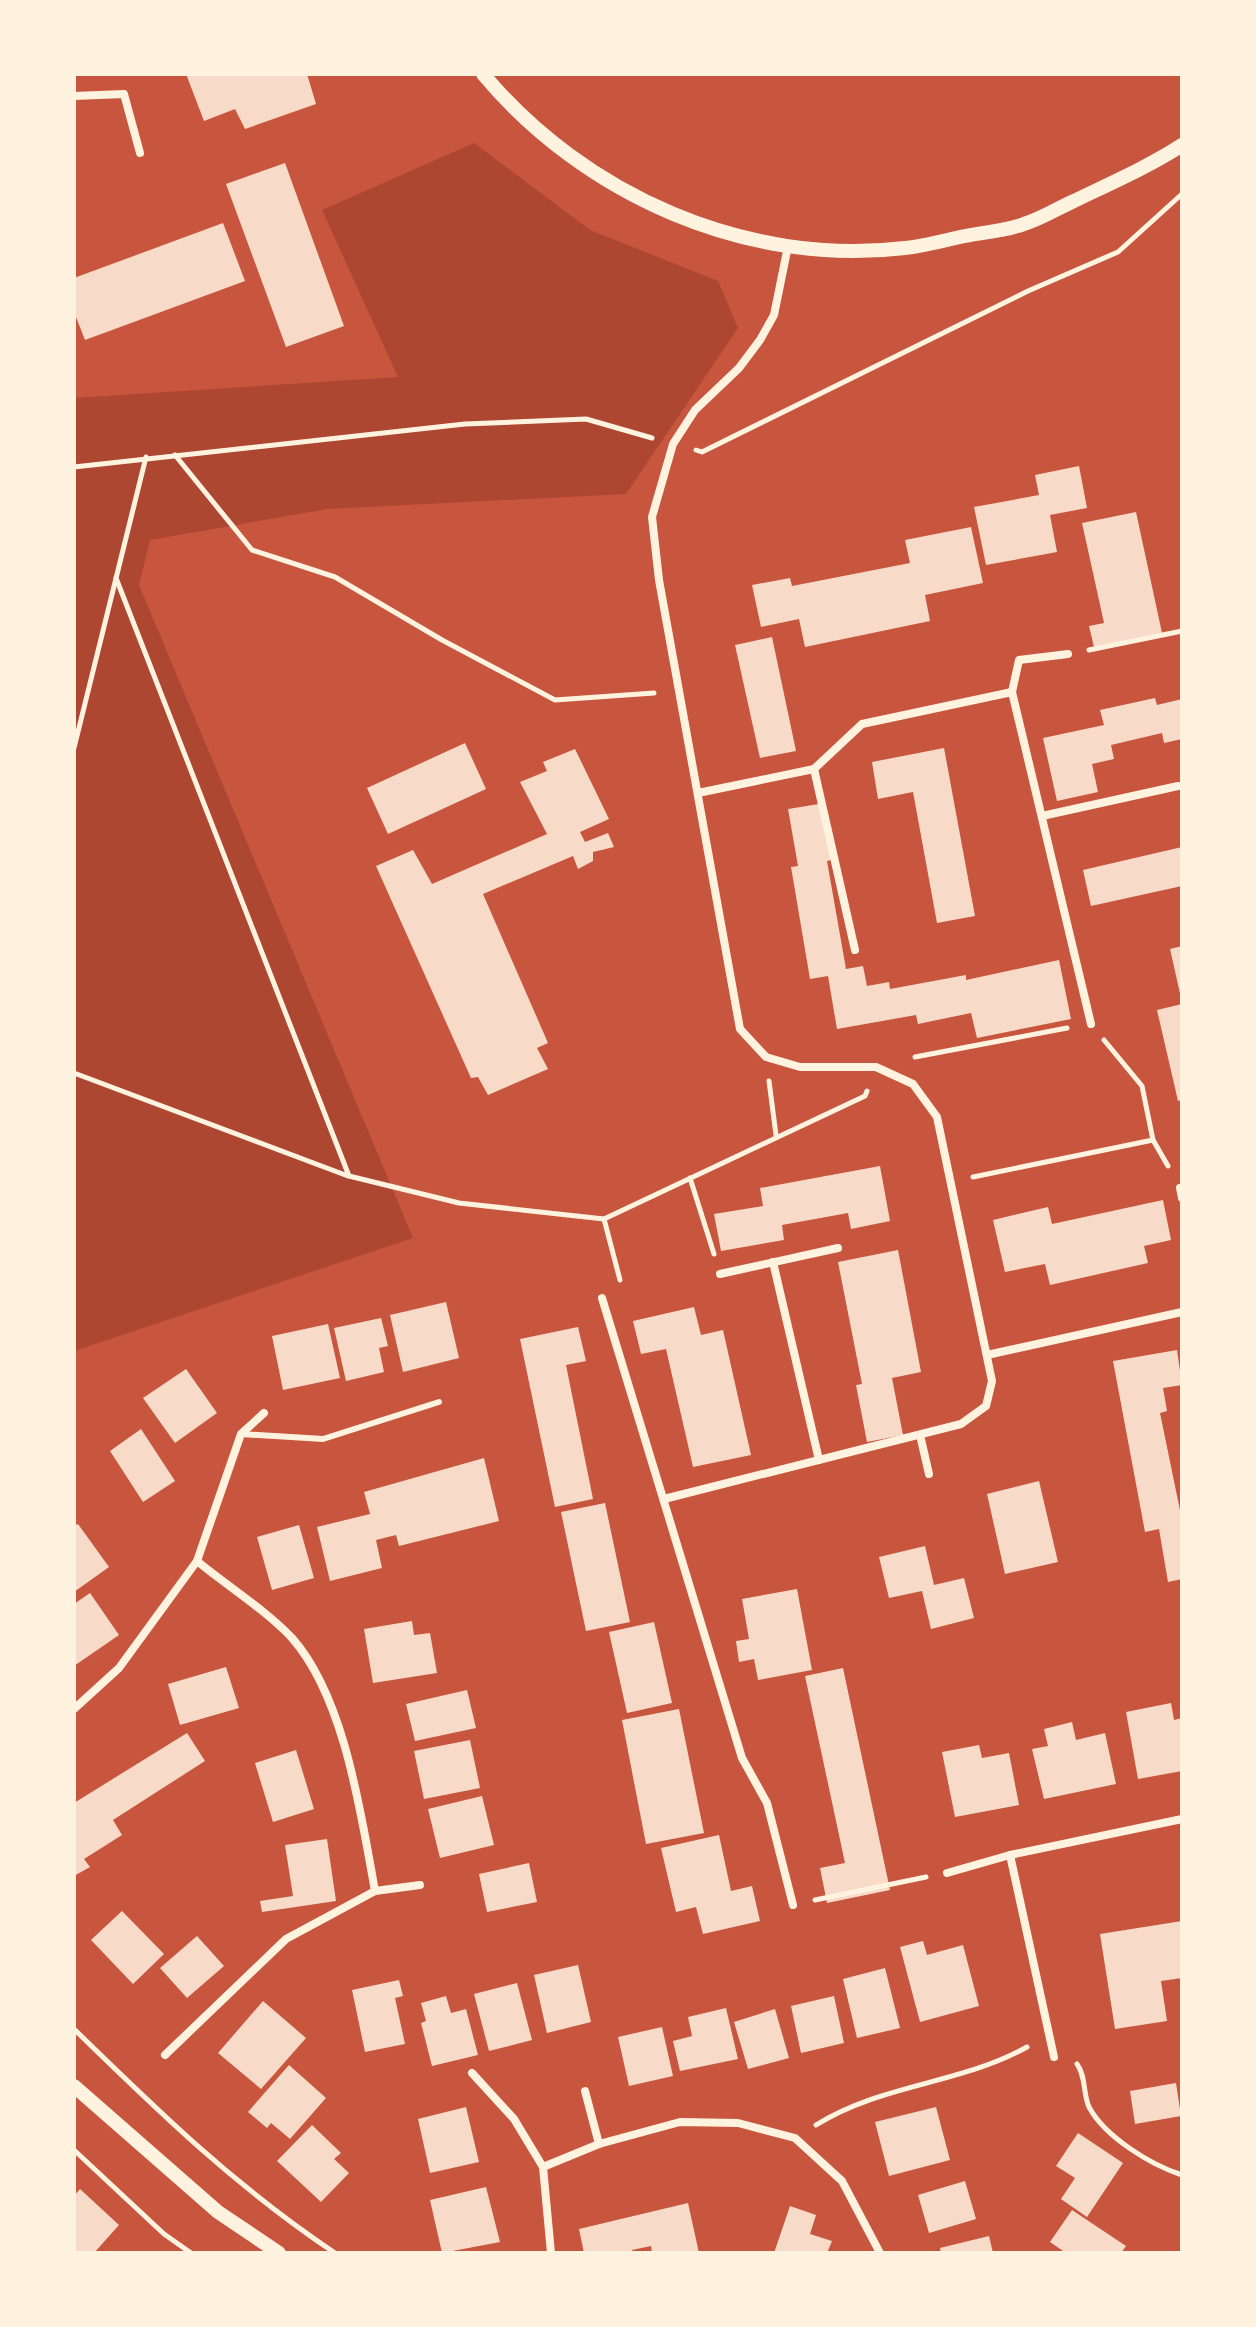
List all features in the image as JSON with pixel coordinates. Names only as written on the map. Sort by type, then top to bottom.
[{"type":"street","points":[[483,74],[513,110],[590,171],[679,217],[729,235],[788,246],[845,250],[905,248],[1024,224],[1154,163],[1182,145]]},
{"type":"street","points":[[74,96],[124,94],[140,153]]},
{"type":"street","points":[[664,1499],[961,1424],[986,1406],[992,1381],[937,1117],[913,1084],[876,1067],[800,1067],[766,1057],[740,1029],[659,580],[652,517],[673,444],[695,410],[739,368],[774,315],[788,246]]},
{"type":"street","points":[[1068,654],[1019,660],[1012,692],[1091,1024]]},
{"type":"street","points":[[698,793],[814,769],[862,724],[1012,692]]},
{"type":"street","points":[[814,769],[855,950]]},
{"type":"street","points":[[1042,816],[1178,786]]},
{"type":"street","points":[[720,1274],[838,1248]]},
{"type":"street","points":[[773,1262],[819,1460]]},
{"type":"street","points":[[602,1298],[742,1758],[767,1803],[793,1905]]},
{"type":"street","points":[[987,1355],[1182,1312]]},
{"type":"street","points":[[74,1709],[119,1668],[197,1561],[241,1434],[264,1413]]},
{"type":"street","points":[[920,1435],[929,1474]]},
{"type":"street","points":[[197,1561],[292,1639],[324,1693],[351,1765],[375,1891]]},
{"type":"street","points":[[947,1873],[1010,1855],[1182,1819]]},
{"type":"street","points":[[1010,1855],[1054,2057]]},
{"type":"street","points":[[165,2055],[286,1939],[375,1891],[420,1885]]},
{"type":"street","points":[[472,2073],[514,2119],[543,2167],[551,2253]]},
{"type":"street","points":[[75,2089],[218,2212],[279,2253]]},
{"type":"street","points":[[585,2091],[599,2144]]},
{"type":"street","points":[[543,2167],[599,2144],[680,2122],[738,2123],[795,2138],[842,2181],[880,2253]]},
{"type":"lane","points":[[241,1434],[323,1439],[439,1402]]},
{"type":"path","points":[[702,452],[1028,291],[1118,252],[1182,194]]},
{"type":"path","points":[[74,467],[465,424],[586,419],[637,434]]},
{"type":"path","points":[[175,455],[252,550],[335,577],[555,700],[679,691]]},
{"type":"path","points":[[74,748],[146,457]]},
{"type":"path","points":[[116,578],[349,1176]]},
{"type":"path","points":[[1068,654],[1182,631]]},
{"type":"path","points":[[74,1073],[349,1176],[459,1203],[604,1219],[776,1135],[865,1096],[876,1067],[889,1062],[1091,1024],[1142,1086],[1153,1140],[952,1181]]},
{"type":"path","points":[[766,1057],[776,1135]]},
{"type":"path","points":[[690,1178],[720,1274]]},
{"type":"path","points":[[602,1298],[621,1284],[604,1219]]},
{"type":"path","points":[[793,1905],[947,1873]]},
{"type":"path","points":[[74,2029],[208,2159],[284,2219],[335,2253]]},
{"type":"path","points":[[795,2138],[844,2108],[997,2064],[1049,2035],[1080,2068],[1089,2106],[1108,2129],[1162,2168],[1182,2175]]},
{"type":"path","points":[[74,2150],[164,2234],[191,2253]]},
{"type":"shaded area","points":[[474,143],[590,230],[718,281],[738,328],[626,494],[327,509],[150,540],[139,585],[413,1238],[74,1351],[74,398],[398,377],[322,210]]},
{"type":"building","points":[[186,74],[307,74],[316,104],[245,129],[235,109],[204,121]]},
{"type":"building","points":[[285,163],[344,326],[286,347],[226,184]]},
{"type":"building","points":[[223,223],[245,281],[85,340],[74,312],[74,278]]},
{"type":"building","points":[[1079,466],[1087,508],[1050,515],[1057,552],[986,565],[974,507],[1039,495],[1035,475]]},
{"type":"building","points":[[1136,512],[1162,633],[1094,647],[1089,626],[1104,623],[1082,523]]},
{"type":"building","points":[[971,527],[983,583],[925,595],[930,621],[805,647],[799,619],[761,627],[752,585],[790,578],[792,586],[910,563],[905,540]]},
{"type":"building","points":[[772,637],[796,751],[760,758],[735,645]]},
{"type":"building","points":[[1155,698],[1157,705],[1182,699],[1182,739],[1164,743],[1162,733],[1111,745],[1114,759],[1092,764],[1098,792],[1057,801],[1043,738],[1104,725],[1100,710]]},
{"type":"building","points":[[465,743],[486,789],[388,834],[367,788]]},
{"type":"building","points":[[944,748],[975,916],[937,923],[913,792],[878,799],[872,762]]},
{"type":"building","points":[[575,749],[609,819],[580,832],[585,842],[608,833],[614,847],[593,852],[593,861],[578,869],[573,856],[483,894],[548,1043],[537,1048],[548,1069],[488,1095],[478,1077],[471,1078],[376,866],[413,850],[432,884],[547,834],[520,782],[547,771],[543,762]]},
{"type":"building","points":[[825,803],[835,859],[827,861],[846,969],[863,966],[867,986],[889,982],[890,989],[966,975],[966,980],[1059,960],[1071,1019],[977,1038],[971,1013],[918,1024],[916,1015],[837,1029],[828,976],[810,979],[791,867],[798,866],[788,809]]},
{"type":"building","points":[[1182,847],[1182,886],[1091,906],[1083,870]]},
{"type":"building","points":[[1182,946],[1182,998],[1181,998],[1170,949]]},
{"type":"building","points":[[1182,1004],[1182,1100],[1178,1101],[1157,1010]]},
{"type":"building","points":[[880,1166],[890,1221],[851,1229],[848,1213],[782,1225],[784,1240],[721,1251],[714,1214],[763,1206],[760,1188]]},
{"type":"building","points":[[1163,1200],[1171,1240],[1144,1246],[1148,1263],[1050,1285],[1045,1264],[1005,1272],[993,1220],[1048,1207],[1052,1224]]},
{"type":"building","points":[[898,1250],[921,1372],[892,1378],[903,1435],[867,1442],[856,1385],[862,1384],[838,1262]]},
{"type":"building","points":[[446,1302],[459,1358],[403,1372],[390,1315]]},
{"type":"building","points":[[694,1307],[701,1335],[723,1330],[751,1455],[693,1467],[666,1349],[641,1354],[633,1321]]},
{"type":"building","points":[[381,1318],[388,1346],[379,1348],[384,1372],[346,1381],[334,1328]]},
{"type":"building","points":[[328,1324],[340,1378],[283,1390],[272,1336]]},
{"type":"building","points":[[578,1327],[586,1361],[566,1365],[593,1499],[555,1507],[520,1339]]},
{"type":"building","points":[[1177,1350],[1182,1385],[1163,1388],[1167,1411],[1160,1413],[1182,1520],[1182,1579],[1168,1582],[1159,1529],[1145,1532],[1113,1361]]},
{"type":"building","points":[[186,1369],[217,1413],[175,1443],[143,1398]]},
{"type":"building","points":[[141,1429],[175,1481],[143,1502],[110,1451]]},
{"type":"building","points":[[484,1458],[499,1521],[399,1546],[396,1535],[376,1540],[382,1568],[330,1581],[317,1527],[370,1514],[364,1492]]},
{"type":"building","points":[[1039,1481],[1058,1562],[1005,1574],[987,1494]]},
{"type":"building","points":[[605,1503],[630,1622],[586,1631],[561,1512]]},
{"type":"building","points":[[78,1524],[109,1567],[74,1592],[74,1526]]},
{"type":"building","points":[[299,1525],[314,1578],[272,1590],[257,1537]]},
{"type":"building","points":[[925,1546],[934,1585],[964,1578],[974,1618],[931,1629],[922,1591],[889,1598],[879,1557]]},
{"type":"building","points":[[797,1589],[812,1670],[758,1680],[754,1659],[739,1662],[736,1641],[749,1639],[742,1599]]},
{"type":"building","points":[[90,1593],[119,1635],[74,1666],[74,1604]]},
{"type":"building","points":[[412,1621],[414,1635],[430,1633],[437,1673],[373,1683],[364,1629]]},
{"type":"building","points":[[654,1622],[672,1703],[627,1713],[609,1632]]},
{"type":"building","points":[[226,1667],[239,1708],[180,1725],[168,1684]]},
{"type":"building","points":[[843,1668],[890,1890],[827,1903],[820,1868],[845,1863],[805,1676]]},
{"type":"building","points":[[467,1690],[476,1728],[415,1741],[406,1704]]},
{"type":"building","points":[[1171,1703],[1174,1720],[1182,1718],[1182,1771],[1138,1779],[1126,1712]]},
{"type":"building","points":[[679,1709],[704,1833],[646,1844],[622,1720]]},
{"type":"building","points":[[1072,1722],[1076,1740],[1105,1733],[1116,1784],[1044,1799],[1032,1749],[1048,1746],[1044,1729]]},
{"type":"building","points":[[187,1733],[205,1761],[113,1820],[122,1835],[84,1859],[90,1867],[74,1876],[74,1803]]},
{"type":"building","points":[[470,1740],[480,1788],[424,1799],[414,1751]]},
{"type":"building","points":[[979,1745],[982,1758],[1009,1753],[1019,1805],[955,1817],[942,1752]]},
{"type":"building","points":[[296,1750],[314,1809],[273,1822],[255,1763]]},
{"type":"building","points":[[482,1796],[494,1845],[440,1858],[428,1809]]},
{"type":"building","points":[[719,1835],[731,1891],[752,1886],[760,1921],[703,1934],[696,1907],[676,1912],[661,1848]]},
{"type":"building","points":[[327,1839],[336,1901],[262,1912],[260,1901],[293,1896],[285,1845]]},
{"type":"building","points":[[529,1863],[537,1902],[487,1912],[479,1874]]},
{"type":"building","points":[[122,1911],[164,1954],[133,1984],[91,1940]]},
{"type":"building","points":[[1182,1921],[1182,1978],[1161,1981],[1167,2021],[1115,2029],[1100,1934]]},
{"type":"building","points":[[197,1936],[224,1966],[187,1998],[160,1968]]},
{"type":"building","points":[[923,1941],[927,1955],[963,1945],[979,2006],[920,2022],[900,1947]]},
{"type":"building","points":[[578,1965],[591,2022],[547,2033],[534,1975]]},
{"type":"building","points":[[885,1968],[900,2028],[857,2038],[843,1979]]},
{"type":"building","points":[[399,1980],[403,1996],[395,1998],[405,2044],[365,2052],[352,1990]]},
{"type":"building","points":[[517,1983],[532,2040],[489,2051],[474,1994]]},
{"type":"building","points":[[446,1996],[451,2013],[466,2009],[478,2055],[432,2066],[421,2023],[426,2021],[421,2003]]},
{"type":"building","points":[[834,1996],[844,2043],[801,2053],[791,2006]]},
{"type":"building","points":[[263,2001],[306,2038],[261,2089],[218,2053]]},
{"type":"building","points":[[726,2008],[738,2059],[680,2071],[673,2041],[692,2036],[688,2017]]},
{"type":"building","points":[[775,2009],[789,2058],[748,2069],[734,2022]]},
{"type":"building","points":[[662,2027],[673,2076],[629,2086],[618,2037]]},
{"type":"building","points":[[289,2065],[326,2098],[290,2139],[271,2123],[267,2128],[248,2112]]},
{"type":"building","points":[[1176,2083],[1181,2116],[1135,2124],[1130,2091]]},
{"type":"building","points":[[466,2107],[479,2162],[430,2173],[418,2119]]},
{"type":"building","points":[[936,2107],[950,2160],[889,2176],[875,2122]]},
{"type":"building","points":[[312,2125],[341,2153],[334,2159],[349,2173],[321,2202],[277,2161]]},
{"type":"building","points":[[1078,2133],[1123,2163],[1087,2217],[1061,2199],[1075,2178],[1056,2166]]},
{"type":"building","points":[[965,2181],[976,2219],[929,2233],[918,2195]]},
{"type":"building","points":[[486,2187],[500,2242],[442,2253],[430,2200]]},
{"type":"building","points":[[80,2189],[119,2225],[94,2253],[74,2253],[74,2196]]},
{"type":"building","points":[[688,2203],[699,2253],[652,2253],[651,2246],[632,2250],[633,2253],[584,2253],[579,2229]]},
{"type":"building","points":[[790,2206],[816,2215],[810,2234],[832,2241],[827,2253],[774,2253]]},
{"type":"building","points":[[1072,2210],[1126,2246],[1121,2253],[1066,2253],[1050,2242]]},
{"type":"building","points":[[989,2236],[993,2253],[941,2253],[940,2248]]}]
